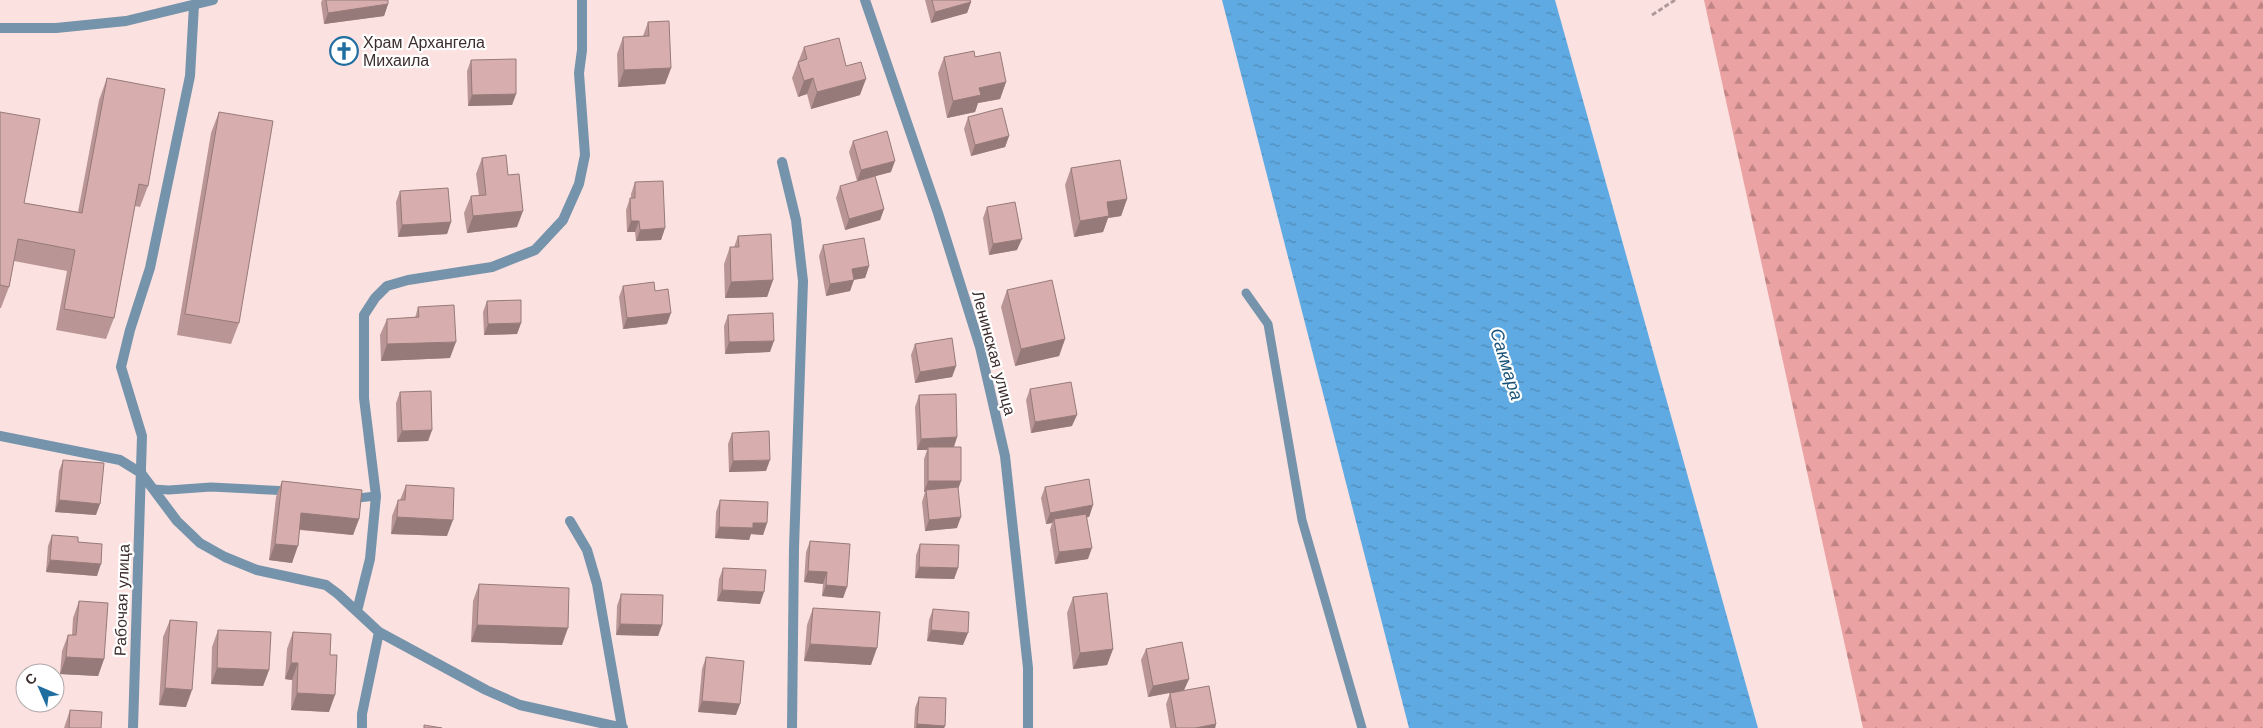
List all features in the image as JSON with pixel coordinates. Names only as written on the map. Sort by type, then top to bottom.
[{"type":"street","points":[[0,28],[56,28],[126,21],[193,2],[213,0]]},
{"type":"street","points":[[356,610],[370,559],[376,496],[364,398],[364,315],[374,298],[387,286],[408,280],[492,267],[535,250],[562,220],[579,184],[584,155],[579,73],[582,50],[582,0]]},
{"type":"street","name":"Ленинская улица","points":[[865,0],[938,213],[980,347],[1005,456],[1028,668],[1028,728]]},
{"type":"street","name":"Рабочая улица","points":[[133,728],[142,436],[121,367],[130,330],[150,268],[188,86],[193,2]]},
{"type":"street","points":[[782,162],[796,220],[802,281],[794,548],[792,728]]},
{"type":"street","points":[[0,436],[120,460],[141,473],[177,521],[200,543],[225,557],[257,570],[326,585],[379,632],[486,690],[520,705],[622,728],[597,584],[587,550],[570,521]]},
{"type":"street","points":[[362,728],[362,714],[379,632]]},
{"type":"lane","points":[[1246,293],[1268,324],[1302,520],[1362,728]]},
{"type":"lane","points":[[153,489],[169,490],[211,487],[295,492]]},
{"type":"lane","points":[[341,500],[376,496]]},
{"type":"path","points":[[1652,15],[1674,0]]},
{"type":"green space","points":[[1704,0],[2263,0],[2263,728],[1863,728]]},
{"type":"water","name":"Сакмара","points":[[1222,0],[1555,0],[1758,728],[1409,728]]},
{"type":"building","points":[[326,0],[388,0],[388,4],[328,13]]},
{"type":"building","points":[[932,0],[970,0],[971,2],[935,12]]},
{"type":"building","points":[[669,21],[671,68],[624,70],[623,37],[649,36],[648,22]]},
{"type":"building","points":[[839,38],[846,66],[861,62],[866,79],[817,92],[813,78],[804,81],[798,62],[807,59],[804,47]]},
{"type":"building","points":[[974,51],[975,57],[1000,52],[1006,82],[979,88],[981,95],[953,101],[944,57]]},
{"type":"building","points":[[516,59],[516,94],[472,95],[471,60]]},
{"type":"building","points":[[107,78],[165,89],[148,186],[139,184],[114,318],[64,309],[75,250],[18,239],[9,287],[0,285],[0,112],[40,119],[24,203],[82,213]]},
{"type":"building","points":[[1002,108],[1009,136],[975,145],[968,117]]},
{"type":"building","points":[[219,112],[273,121],[239,323],[185,314]]},
{"type":"building","points":[[887,131],[895,161],[861,170],[853,141]]},
{"type":"building","points":[[506,155],[508,175],[519,174],[523,211],[473,216],[471,196],[486,195],[482,158]]},
{"type":"building","points":[[1120,160],[1127,199],[1107,202],[1109,216],[1080,221],[1071,168]]},
{"type":"building","points":[[875,176],[884,209],[849,219],[840,186]]},
{"type":"building","points":[[663,181],[665,228],[640,230],[639,221],[631,221],[630,198],[635,198],[635,182]]},
{"type":"building","points":[[448,188],[451,222],[402,225],[400,191]]},
{"type":"building","points":[[1015,202],[1022,239],[993,244],[987,207]]},
{"type":"building","points":[[771,234],[773,280],[731,282],[730,247],[739,247],[738,236]]},
{"type":"building","points":[[864,238],[869,266],[852,269],[854,280],[830,284],[823,245]]},
{"type":"building","points":[[1052,280],[1065,339],[1021,349],[1007,290]]},
{"type":"building","points":[[654,282],[655,291],[668,289],[671,313],[627,318],[623,286]]},
{"type":"building","points":[[521,300],[521,323],[488,324],[487,301]]},
{"type":"building","points":[[454,305],[456,342],[387,344],[387,319],[419,317],[418,307]]},
{"type":"building","points":[[773,313],[774,341],[729,342],[728,315]]},
{"type":"building","points":[[952,338],[956,366],[920,372],[915,344]]},
{"type":"building","points":[[1071,382],[1077,415],[1035,422],[1030,389]]},
{"type":"building","points":[[431,391],[432,430],[402,431],[400,392]]},
{"type":"building","points":[[956,394],[957,437],[921,439],[919,395]]},
{"type":"building","points":[[769,431],[770,460],[733,461],[732,433]]},
{"type":"building","points":[[928,447],[961,447],[961,481],[928,481]]},
{"type":"building","points":[[63,460],[104,463],[100,504],[59,500]]},
{"type":"building","points":[[1089,479],[1093,505],[1050,513],[1045,487]]},
{"type":"building","points":[[282,481],[362,490],[359,519],[301,513],[298,546],[275,544]]},
{"type":"building","points":[[406,485],[454,488],[453,520],[397,517],[398,500],[405,500]]},
{"type":"building","points":[[958,487],[961,517],[929,520],[926,490]]},
{"type":"building","points":[[720,500],[768,502],[767,523],[753,523],[753,528],[719,527]]},
{"type":"building","points":[[1086,514],[1092,548],[1059,552],[1054,519]]},
{"type":"building","points":[[52,535],[78,537],[78,542],[102,544],[101,564],[50,560]]},
{"type":"building","points":[[810,541],[850,544],[847,587],[826,585],[827,572],[808,571]]},
{"type":"building","points":[[920,544],[959,545],[958,568],[919,567]]},
{"type":"building","points":[[723,568],[766,570],[764,592],[722,590]]},
{"type":"building","points":[[479,584],[569,588],[568,628],[477,625]]},
{"type":"building","points":[[1107,593],[1113,649],[1080,653],[1073,597]]},
{"type":"building","points":[[621,594],[663,595],[662,625],[620,624]]},
{"type":"building","points":[[79,601],[108,603],[104,659],[66,657],[68,635],[76,635]]},
{"type":"building","points":[[813,608],[880,612],[877,648],[810,644]]},
{"type":"building","points":[[933,609],[969,612],[968,633],[931,630]]},
{"type":"building","points":[[170,620],[197,622],[192,690],[165,688]]},
{"type":"building","points":[[218,630],[271,632],[269,670],[217,668]]},
{"type":"building","points":[[293,632],[331,634],[330,655],[337,655],[335,695],[297,693],[298,663],[291,663]]},
{"type":"building","points":[[1182,642],[1189,679],[1153,686],[1146,649]]},
{"type":"building","points":[[706,657],[744,661],[740,704],[702,701]]},
{"type":"building","points":[[1209,686],[1216,724],[1195,728],[1176,728],[1170,693]]},
{"type":"building","points":[[919,697],[946,698],[945,726],[917,724]]},
{"type":"building","points":[[70,710],[102,712],[101,728],[69,728]]},
{"type":"building","points":[[424,725],[442,728],[424,728]]},
{"type":"place","name":"Храм Архангела Михаила","points":[[344,51]]}]
